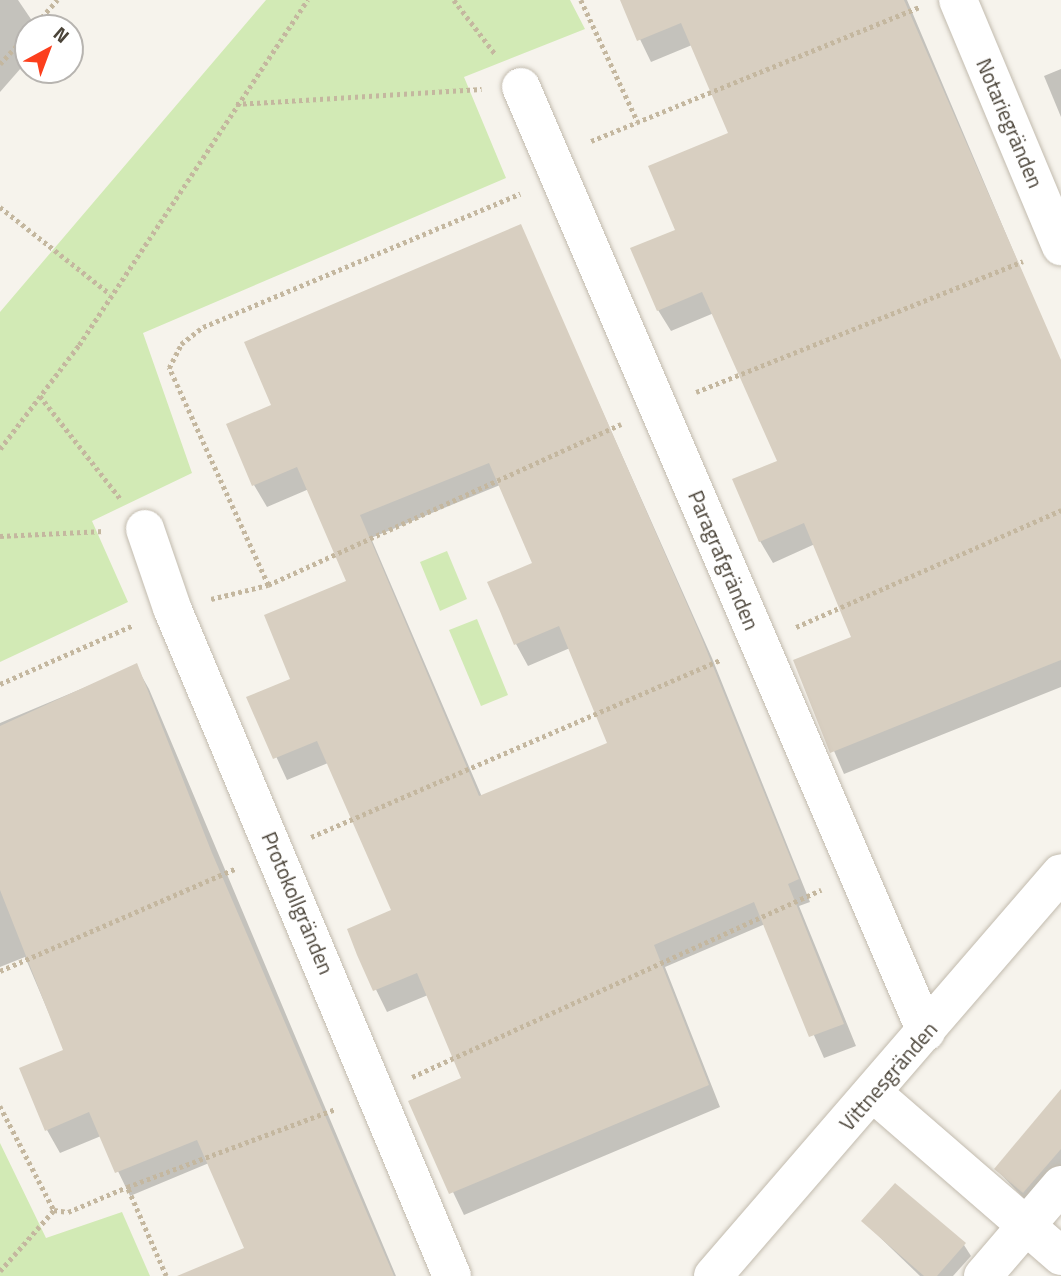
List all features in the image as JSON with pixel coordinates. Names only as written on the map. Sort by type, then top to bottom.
[{"type":"street","name":"Notariegränden","points":[[942,3],[1061,245]]},
{"type":"street","name":"Paragrafgränden","points":[[521,87],[926,1032]]},
{"type":"street","name":"Protokollgränden","points":[[145,529],[172,608],[277,851],[452,1276]]},
{"type":"street","name":"Vittnesgränden","points":[[713,1276],[1061,873]]},
{"type":"street","points":[[873,1093],[1061,1256]]},
{"type":"street","points":[[983,1276],[1061,1185]]},
{"type":"path","points":[[44,14],[57,0]]},
{"type":"path","points":[[0,449],[40,397],[307,0]]},
{"type":"path","points":[[454,0],[521,87]]},
{"type":"path","points":[[581,0],[638,122]]},
{"type":"path","points":[[268,585],[170,368],[181,344],[203,327],[555,167],[638,122],[942,3]]},
{"type":"path","points":[[0,64],[14,48]]},
{"type":"path","points":[[236,104],[521,87]]},
{"type":"path","points":[[0,207],[110,294]]},
{"type":"path","points":[[0,684],[172,608],[268,585],[658,407],[1061,245]]},
{"type":"path","points":[[40,397],[145,529]]},
{"type":"path","points":[[0,971],[1061,510]]},
{"type":"path","points":[[0,536],[145,529]]},
{"type":"path","points":[[54,1210],[68,1212],[127,1187],[377,1093],[858,873]]},
{"type":"path","points":[[0,1106],[54,1210]]},
{"type":"path","points":[[127,1187],[166,1276]]},
{"type":"path","points":[[1,1273],[54,1210]]},
{"type":"green space","points":[[266,0],[570,0],[585,29],[464,77],[506,178],[143,333],[192,473],[92,521],[128,602],[0,662],[0,312]]},
{"type":"green space","points":[[447,551],[467,599],[440,611],[420,562]]},
{"type":"green space","points":[[477,619],[508,695],[481,706],[449,630]]},
{"type":"green space","points":[[0,1143],[46,1238],[122,1212],[150,1276],[0,1276]]},
{"type":"building","points":[[620,0],[904,0],[1061,360],[1061,660],[830,753],[793,660],[851,637],[804,523],[759,542],[732,479],[777,461],[702,292],[657,311],[630,248],[675,230],[648,166],[728,133],[681,23],[637,41]]},
{"type":"building","points":[[521,224],[700,634],[799,879],[788,884],[844,1024],[809,1037],[754,902],[654,945],[709,1085],[449,1194],[408,1101],[461,1078],[417,973],[373,991],[357,955],[347,929],[391,910],[317,741],[273,759],[246,697],[290,679],[264,615],[346,581],[297,467],[252,486],[226,424],[271,405],[244,342]],"holes":[[[489,463],[532,563],[487,582],[514,645],[559,626],[607,743],[479,796],[360,515]]]},
{"type":"building","points":[[137,663],[212,853],[394,1276],[177,1276],[244,1248],[197,1140],[115,1173],[89,1112],[45,1131],[19,1068],[63,1050],[0,890],[0,726]]},
{"type":"building","points":[[1061,1089],[1061,1149],[1023,1193],[994,1169]]},
{"type":"building","points":[[895,1183],[966,1243],[937,1276],[924,1276],[861,1221]]}]
